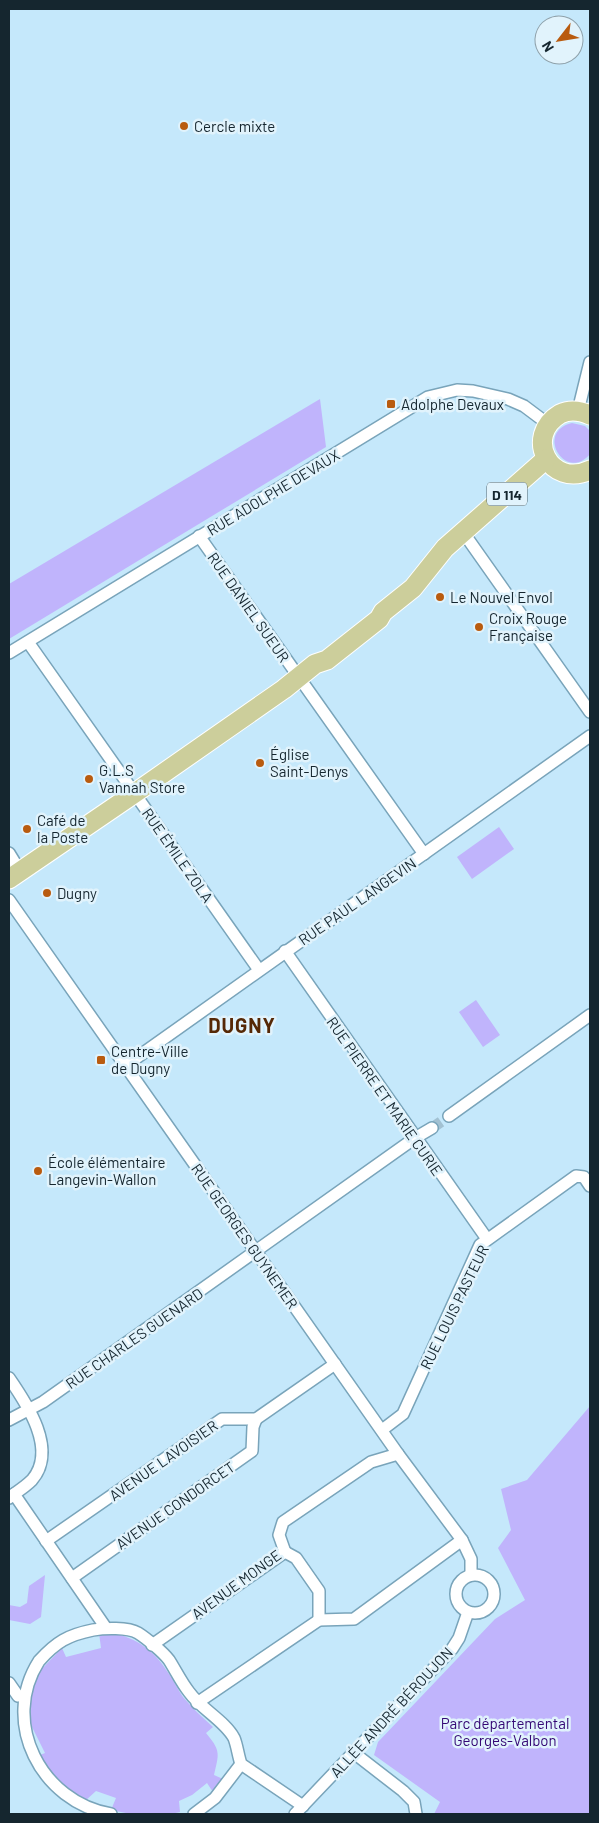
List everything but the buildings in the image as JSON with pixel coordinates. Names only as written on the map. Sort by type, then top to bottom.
[{"type":"main road","points":[[584,413],[563,413],[548,424],[544,432],[542,446],[546,459],[561,472],[572,475],[583,474],[590,470]]},
{"type":"main road","name":"D 114","points":[[15,875],[299,677],[315,664],[321,650],[361,618],[377,611],[383,612],[413,588],[444,548],[546,459]]},
{"type":"street","points":[[584,413],[590,362]]},
{"type":"street","name":"RUE ADOLPHE DEVAUX","points":[[9,653],[420,401],[457,390],[473,392],[508,399],[524,406],[548,424]]},
{"type":"street","points":[[463,532],[590,712]]},
{"type":"street","name":"RUE DANIEL SUEUR","points":[[200,536],[424,854]]},
{"type":"street","name":"RUE ÉMILE ZOLA","points":[[28,642],[259,970]]},
{"type":"street","name":"RUE PAUL LANGEVIN","points":[[125,1066],[590,736]]},
{"type":"street","points":[[9,853],[15,875]]},
{"type":"street","name":"RUE GEORGES GUYNEMER","points":[[9,900],[398,1454],[462,1540],[471,1559],[471,1575]]},
{"type":"street","name":"RUE PIERRE ET MARIE CURIE","points":[[285,952],[486,1239]]},
{"type":"street","points":[[449,1116],[590,1015]]},
{"type":"street","name":"RUE CHARLES GUENARD","points":[[9,1420],[29,1411],[432,1128]]},
{"type":"street","name":"RUE LOUIS PASTEUR","points":[[382,1430],[403,1414],[480,1245],[576,1176],[584,1177],[590,1186]]},
{"type":"street","points":[[256,1419],[336,1364]]},
{"type":"street","points":[[9,1378],[24,1400],[41,1441],[41,1465],[32,1480],[11,1496],[46,1541],[106,1628]]},
{"type":"street","name":"AVENUE LAVOISIER","points":[[46,1541],[222,1419],[256,1419]]},
{"type":"street","name":"AVENUE CONDORCET","points":[[72,1578],[252,1451],[253,1427],[256,1419]]},
{"type":"street","name":"AVENUE MONGE","points":[[152,1645],[285,1552],[279,1535],[283,1522],[371,1462],[398,1454]]},
{"type":"street","points":[[197,1703],[319,1620],[354,1620],[462,1540]]},
{"type":"street","points":[[285,1552],[296,1558],[319,1590],[319,1620]]},
{"type":"street","points":[[471,1575],[486,1579],[491,1584],[494,1592],[490,1606],[484,1611],[476,1613],[468,1612],[458,1603],[456,1596],[456,1589],[459,1583],[471,1575]]},
{"type":"street","name":"ALLÉE ANDRÉ BÉROUJON","points":[[241,1764],[299,1810],[452,1649],[460,1638],[468,1612]]},
{"type":"street","points":[[110,1814],[94,1811],[49,1783],[35,1767],[19,1738],[16,1718],[18,1696],[29,1671],[54,1646],[73,1634],[106,1628],[136,1632],[152,1645],[167,1658],[197,1703],[226,1727],[234,1738],[241,1764],[215,1798],[194,1814]]},
{"type":"street","points":[[9,1683],[18,1696]]},
{"type":"street","points":[[354,1753],[403,1791],[414,1802],[416,1814]]},
{"type":"green space","points":[[320,399],[326,447],[9,639],[9,584]]},
{"type":"green space","points":[[572,423],[585,426],[590,431],[590,454],[581,461],[572,463],[558,453],[555,436],[561,428]]},
{"type":"green space","points":[[499,827],[514,849],[472,879],[457,857]]},
{"type":"green space","points":[[476,1000],[500,1035],[483,1047],[459,1012]]},
{"type":"green space","name":"Parc départemental Georges-Valbon","points":[[590,1406],[590,1814],[434,1814],[440,1802],[374,1755],[378,1742],[495,1619],[525,1600],[498,1548],[511,1530],[501,1489],[527,1480]]},
{"type":"green space","points":[[45,1575],[41,1617],[30,1624],[9,1620],[9,1605],[20,1607],[27,1603],[29,1586]]},
{"type":"green space","points":[[111,1632],[137,1642],[151,1652],[171,1677],[183,1697],[213,1727],[206,1733],[218,1752],[214,1775],[223,1779],[213,1792],[207,1783],[192,1795],[179,1801],[180,1812],[163,1815],[145,1815],[111,1810],[116,1798],[96,1791],[85,1801],[62,1788],[35,1757],[45,1753],[30,1723],[30,1714],[23,1714],[35,1676],[62,1648],[66,1657],[101,1648],[99,1633]]},
{"type":"tunnel","points":[[432,1128],[449,1116]]},
{"type":"place","name":"Cercle mixte","points":[[184,126]]},
{"type":"place","name":"Adolphe Devaux","points":[[391,404]]},
{"type":"place","name":"Le Nouvel Envol","points":[[440,597]]},
{"type":"place","name":"Croix Rouge Française","points":[[479,627]]},
{"type":"place","name":"Église Saint-Denys","points":[[260,763]]},
{"type":"place","name":"G.L.S Vannah Store","points":[[89,779]]},
{"type":"place","name":"Café de la Poste","points":[[27,829]]},
{"type":"place","name":"Dugny","points":[[47,893]]},
{"type":"place","name":"Centre-Ville de Dugny","points":[[101,1060]]},
{"type":"place","name":"École élémentaire Langevin-Wallon","points":[[38,1171]]},
{"type":"district","name":"DUGNY","points":[[242,1025]]}]
